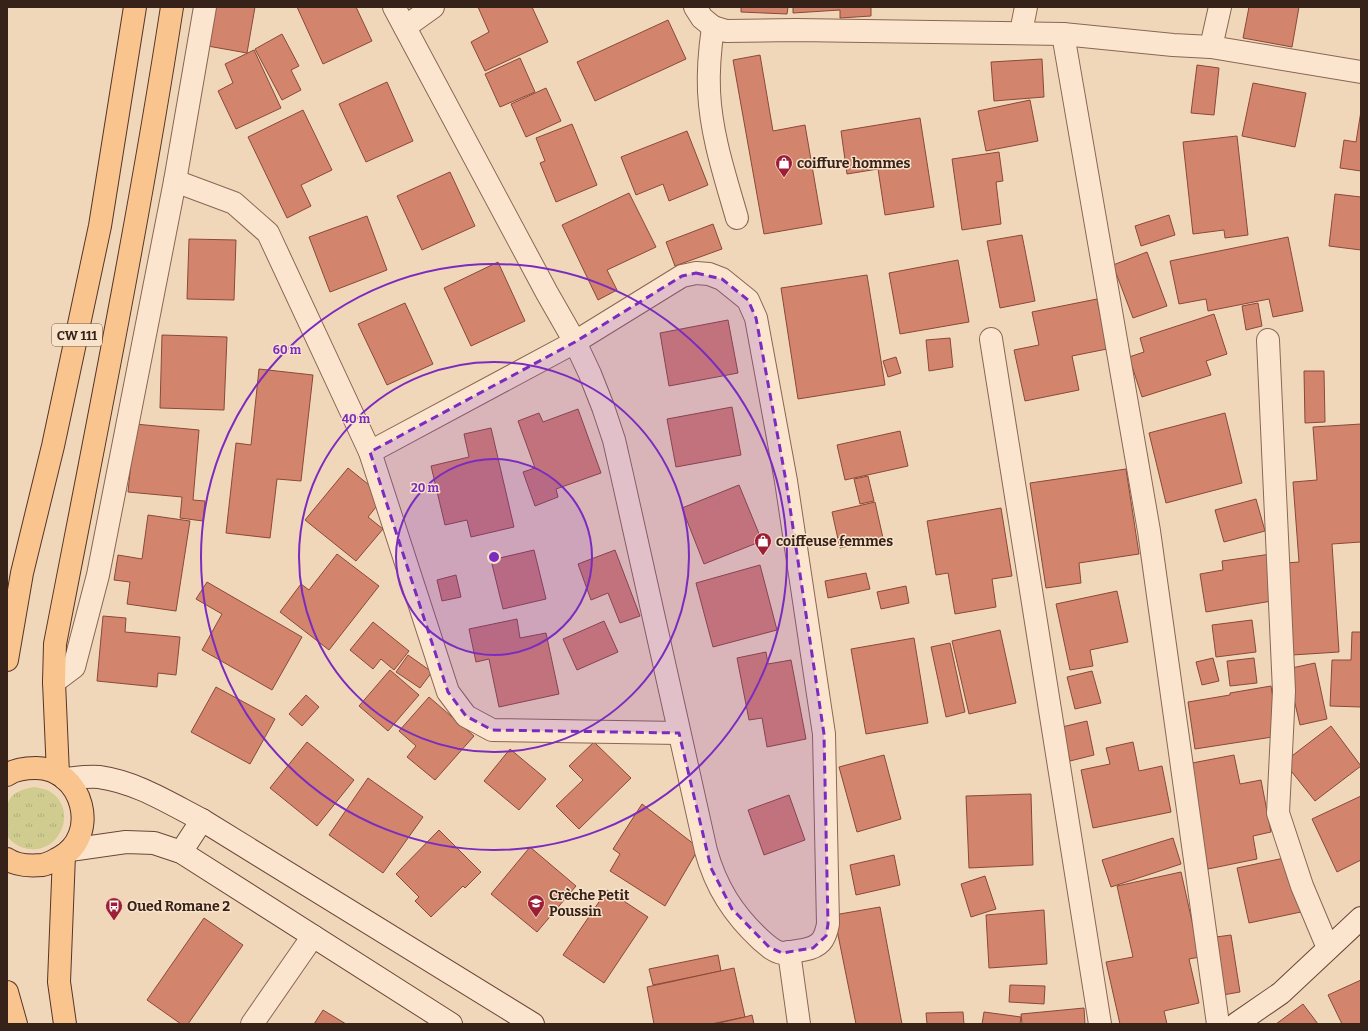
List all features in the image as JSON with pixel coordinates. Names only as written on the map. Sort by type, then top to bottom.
[{"type":"main road","name":"CW 111","points":[[7,660],[22,573],[53,446],[100,226],[135,7]]},
{"type":"main road","points":[[61,776],[54,682],[55,644],[124,288],[156,109],[172,7]]},
{"type":"main road","points":[[7,775],[10,772],[26,768],[42,768],[61,776],[74,788],[80,800],[83,813],[82,826],[78,839],[67,853],[48,864],[29,866],[7,859]]},
{"type":"main road","points":[[66,1024],[59,982],[67,853]]},
{"type":"main road","points":[[7,992],[16,1024]]},
{"type":"street","points":[[54,682],[74,667],[98,575],[175,181],[206,7]]},
{"type":"street","points":[[370,452],[575,342],[682,276],[696,273],[709,274],[722,280],[748,300],[756,318],[786,481],[824,734],[828,924],[826,936],[821,942],[813,948],[782,953],[776,951],[769,947],[750,930],[732,909],[718,886],[706,851],[614,440],[603,407],[575,342],[547,293],[394,7]]},
{"type":"street","points":[[405,27],[433,7]]},
{"type":"street","points":[[695,7],[702,18],[713,27],[726,32],[796,30],[1021,32],[1063,34],[1173,45],[1211,47],[1361,72]]},
{"type":"street","points":[[1021,32],[1026,7]]},
{"type":"street","points":[[1211,47],[1220,7]]},
{"type":"street","points":[[713,27],[709,58],[709,90],[712,119],[717,148],[737,218]]},
{"type":"street","points":[[1063,34],[1149,531],[1218,1024]]},
{"type":"street","points":[[175,181],[234,203],[268,233],[370,452],[448,692],[466,716],[492,730],[679,733]]},
{"type":"street","points":[[991,339],[1100,1024]]},
{"type":"street","points":[[1268,340],[1284,690],[1278,813],[1302,886],[1328,948]]},
{"type":"street","points":[[61,776],[98,777],[132,784],[202,820],[532,1024]]},
{"type":"street","points":[[181,852],[202,820]]},
{"type":"street","points":[[67,853],[126,842],[154,843],[181,852],[451,1024]]},
{"type":"street","points":[[1236,1024],[1281,993],[1361,918]]},
{"type":"street","points":[[252,1024],[312,936]]},
{"type":"street","points":[[789,952],[799,1024]]},
{"type":"highlighted area","points":[[696,273],[722,279],[748,300],[756,318],[786,481],[824,734],[828,924],[826,936],[813,948],[782,953],[769,947],[732,909],[711,868],[679,733],[492,730],[466,716],[448,692],[370,452],[575,342],[682,276]]},
{"type":"green space","points":[[35,787],[47,790],[57,798],[63,808],[64,818],[62,829],[56,839],[48,846],[37,849],[19,846],[7,835],[8,802],[16,793],[24,789]]},
{"type":"building","points":[[208,7],[255,7],[247,53],[202,45]]},
{"type":"building","points":[[297,7],[356,7],[372,41],[323,64]]},
{"type":"building","points":[[478,7],[532,7],[548,42],[485,71],[471,42],[489,32]]},
{"type":"building","points":[[741,7],[788,7],[787,14],[741,12]]},
{"type":"building","points":[[793,7],[871,7],[871,16],[840,18],[840,10],[793,13]]},
{"type":"building","points":[[1249,7],[1299,7],[1292,47],[1243,38]]},
{"type":"building","points":[[668,20],[686,59],[595,101],[577,62]]},
{"type":"building","points":[[282,34],[299,66],[291,70],[301,90],[282,100],[255,49]]},
{"type":"building","points":[[254,50],[281,108],[236,129],[218,91],[233,83],[225,64]]},
{"type":"building","name":"coiffure hommes","points":[[760,55],[773,131],[805,125],[822,224],[764,234],[733,60]]},
{"type":"building","points":[[520,58],[535,92],[500,107],[485,74]]},
{"type":"building","points":[[1042,59],[1044,97],[994,101],[991,62]]},
{"type":"building","points":[[1197,65],[1219,68],[1214,115],[1191,113]]},
{"type":"building","points":[[387,82],[413,141],[366,162],[339,104]]},
{"type":"building","points":[[1253,83],[1306,93],[1295,147],[1242,136]]},
{"type":"building","points":[[546,88],[561,121],[526,137],[511,104]]},
{"type":"building","points":[[1030,100],[1038,141],[986,151],[978,111]]},
{"type":"building","points":[[303,110],[332,170],[301,185],[311,206],[287,218],[248,137]]},
{"type":"building","points":[[1361,111],[1361,171],[1340,168],[1344,140],[1356,142]]},
{"type":"building","points":[[920,118],[934,207],[885,215],[878,169],[847,174],[841,131]]},
{"type":"building","points":[[572,124],[597,185],[556,202],[540,163],[545,161],[536,138]]},
{"type":"building","points":[[687,131],[708,185],[669,201],[663,184],[636,195],[621,157]]},
{"type":"building","points":[[1237,136],[1248,235],[1225,238],[1224,230],[1193,234],[1183,142]]},
{"type":"building","points":[[999,152],[1003,181],[996,182],[1001,224],[962,230],[952,159]]},
{"type":"building","points":[[450,172],[475,226],[422,250],[397,196]]},
{"type":"building","points":[[629,193],[656,247],[607,270],[617,290],[598,300],[562,225]]},
{"type":"building","points":[[1335,194],[1361,197],[1361,250],[1329,246]]},
{"type":"building","points":[[1169,215],[1175,235],[1141,246],[1135,226]]},
{"type":"building","points":[[367,216],[387,270],[330,292],[309,237]]},
{"type":"building","points":[[713,224],[722,249],[675,266],[666,242]]},
{"type":"building","points":[[1022,235],[1035,301],[1000,308],[987,241]]},
{"type":"building","points":[[1288,237],[1303,311],[1273,317],[1269,299],[1208,311],[1206,299],[1179,304],[1170,261]]},
{"type":"building","points":[[189,239],[236,240],[234,300],[187,299]]},
{"type":"building","points":[[1147,252],[1167,306],[1133,318],[1113,265]]},
{"type":"building","points":[[958,260],[969,322],[900,334],[889,273]]},
{"type":"building","points":[[498,262],[525,321],[471,346],[444,288]]},
{"type":"building","points":[[867,275],[885,385],[798,399],[781,288]]},
{"type":"building","points":[[1097,299],[1107,349],[1072,356],[1079,390],[1025,401],[1014,350],[1039,345],[1032,312]]},
{"type":"building","points":[[405,303],[433,364],[387,385],[358,324]]},
{"type":"building","points":[[1258,303],[1262,326],[1246,330],[1242,306]]},
{"type":"building","points":[[1214,314],[1227,354],[1206,361],[1211,375],[1142,397],[1129,357],[1144,352],[1140,338]]},
{"type":"building","points":[[728,320],[738,373],[669,386],[660,333]]},
{"type":"building","points":[[162,335],[227,337],[224,410],[160,408]]},
{"type":"building","points":[[950,338],[953,367],[929,371],[926,340]]},
{"type":"building","points":[[896,357],[901,373],[888,377],[883,361]]},
{"type":"building","points":[[259,369],[313,375],[301,481],[277,479],[270,538],[226,533],[236,443],[251,445]]},
{"type":"building","points":[[1304,371],[1324,371],[1325,422],[1305,423]]},
{"type":"building","points":[[732,407],[741,455],[676,467],[667,419]]},
{"type":"building","points":[[578,409],[601,473],[556,489],[558,497],[535,506],[523,472],[535,468],[518,421],[539,413],[543,422]]},
{"type":"building","points":[[1225,413],[1242,483],[1166,503],[1149,433]]},
{"type":"building","points":[[135,424],[199,430],[193,500],[205,501],[203,521],[180,518],[182,497],[128,492]]},
{"type":"building","points":[[1361,424],[1361,542],[1332,544],[1339,652],[1292,655],[1286,563],[1299,562],[1293,482],[1317,480],[1313,427]]},
{"type":"building","points":[[491,428],[514,527],[471,537],[467,520],[445,525],[431,466],[469,457],[464,434]]},
{"type":"building","points":[[900,431],[908,466],[845,480],[837,445]]},
{"type":"building","points":[[348,468],[384,497],[368,517],[383,529],[356,561],[305,520]]},
{"type":"building","points":[[1126,469],[1139,554],[1079,563],[1081,583],[1046,588],[1030,483]]},
{"type":"building","points":[[868,476],[874,501],[860,504],[854,479]]},
{"type":"building","points":[[739,485],[762,541],[704,564],[682,508]]},
{"type":"building","points":[[1256,499],[1265,531],[1224,542],[1215,510]]},
{"type":"building","points":[[875,502],[883,538],[840,548],[832,512]]},
{"type":"building","points":[[1001,508],[1012,576],[992,579],[996,607],[955,614],[948,573],[936,575],[927,521]]},
{"type":"building","points":[[148,515],[190,521],[176,611],[127,604],[130,582],[114,580],[118,555],[142,559]]},
{"type":"building","points":[[534,550],[546,599],[503,609],[491,560]]},
{"type":"building","points":[[615,550],[640,616],[620,623],[608,593],[591,600],[578,564]]},
{"type":"building","points":[[337,554],[379,586],[329,650],[280,612],[301,584],[309,590]]},
{"type":"building","points":[[1271,554],[1278,600],[1206,612],[1200,574],[1223,570],[1222,561]]},
{"type":"building","points":[[760,565],[777,630],[713,647],[696,583]]},
{"type":"building","points":[[866,573],[870,589],[828,598],[825,581]]},
{"type":"building","points":[[456,575],[461,597],[442,601],[437,580]]},
{"type":"building","points":[[207,582],[302,637],[272,690],[202,650],[222,614],[196,599]]},
{"type":"building","points":[[906,586],[909,603],[881,609],[877,592]]},
{"type":"building","points":[[1117,591],[1128,642],[1090,650],[1093,666],[1070,670],[1056,604]]},
{"type":"building","points":[[103,616],[126,618],[125,632],[180,637],[176,675],[158,673],[157,687],[97,681]]},
{"type":"building","points":[[517,619],[520,638],[546,633],[559,694],[499,707],[489,659],[476,662],[469,629]]},
{"type":"building","points":[[1252,620],[1256,652],[1216,657],[1212,625]]},
{"type":"building","points":[[604,621],[618,652],[577,670],[563,639]]},
{"type":"building","points":[[373,622],[409,651],[394,670],[381,659],[373,669],[350,650]]},
{"type":"building","points":[[1000,630],[1016,703],[969,714],[952,641]]},
{"type":"building","points":[[1352,632],[1361,632],[1361,707],[1330,706],[1332,660],[1351,660]]},
{"type":"building","points":[[914,638],[928,723],[866,734],[851,649]]},
{"type":"building","points":[[950,643],[965,712],[946,717],[931,647]]},
{"type":"building","points":[[766,652],[768,664],[791,660],[806,739],[767,747],[762,718],[749,720],[737,658]]},
{"type":"building","points":[[408,655],[432,672],[420,688],[396,672]]},
{"type":"building","points":[[1213,658],[1219,681],[1202,685],[1196,662]]},
{"type":"building","points":[[1254,658],[1257,683],[1230,686],[1227,661]]},
{"type":"building","points":[[1315,663],[1327,719],[1300,725],[1287,669]]},
{"type":"building","points":[[390,670],[419,695],[388,731],[359,706]]},
{"type":"building","points":[[1092,671],[1101,703],[1075,709],[1067,677]]},
{"type":"building","points":[[1271,686],[1279,736],[1195,749],[1188,702]]},
{"type":"building","points":[[216,687],[275,719],[250,764],[191,732]]},
{"type":"building","points":[[306,695],[319,707],[302,726],[289,714]]},
{"type":"building","points":[[429,697],[474,736],[435,780],[407,757],[416,746],[399,731]]},
{"type":"building","points":[[1087,721],[1094,755],[1070,761],[1062,727]]},
{"type":"building","points":[[1331,726],[1361,766],[1315,801],[1284,762]]},
{"type":"building","points":[[307,742],[354,780],[317,826],[270,788]]},
{"type":"building","points":[[594,742],[631,778],[579,829],[556,806],[583,780],[569,766]]},
{"type":"building","points":[[1133,742],[1139,771],[1162,766],[1171,812],[1093,828],[1081,770],[1110,764],[1106,748]]},
{"type":"building","points":[[510,749],[546,779],[519,810],[484,781]]},
{"type":"building","points":[[884,755],[901,819],[857,832],[839,767]]},
{"type":"building","points":[[1234,755],[1240,784],[1261,780],[1271,832],[1253,836],[1257,859],[1208,869],[1187,764]]},
{"type":"building","points":[[368,778],[423,817],[383,873],[329,835]]},
{"type":"building","points":[[1031,794],[1033,865],[969,868],[966,796]]},
{"type":"building","points":[[789,795],[805,840],[764,855],[748,810]]},
{"type":"building","points":[[1361,796],[1361,860],[1337,872],[1312,819]]},
{"type":"building","points":[[642,804],[699,848],[665,906],[610,871],[620,854],[613,849]]},
{"type":"building","points":[[439,830],[481,872],[465,888],[463,886],[431,917],[415,901],[419,897],[396,874]]},
{"type":"building","points":[[1173,838],[1181,864],[1111,887],[1102,860]]},
{"type":"building","points":[[530,847],[576,886],[537,932],[491,894]]},
{"type":"building","points":[[894,855],[900,885],[856,895],[850,865]]},
{"type":"building","points":[[1289,857],[1301,912],[1249,923],[1237,868]]},
{"type":"building","points":[[1181,872],[1200,957],[1189,959],[1199,1003],[1164,1011],[1167,1024],[1120,1024],[1106,962],[1133,957],[1117,886]]},
{"type":"building","points":[[985,876],[996,909],[971,917],[961,884]]},
{"type":"building","points":[[607,890],[648,917],[604,983],[563,955]]},
{"type":"building","points":[[880,907],[902,1024],[856,1024],[834,915]]},
{"type":"building","points":[[1044,910],[1047,964],[989,968],[986,915]]},
{"type":"building","points":[[204,918],[243,945],[188,1024],[181,1024],[147,1000]]},
{"type":"building","points":[[1231,935],[1240,992],[1217,996],[1208,938]]},
{"type":"building","points":[[718,955],[721,971],[653,985],[649,969]]},
{"type":"building","points":[[734,968],[745,1017],[711,1024],[654,1024],[647,987]]},
{"type":"building","points":[[1361,980],[1361,1024],[1342,1024],[1328,995]]},
{"type":"building","points":[[1010,985],[1045,986],[1044,1004],[1009,1002]]},
{"type":"building","points":[[1303,1004],[1318,1024],[1276,1024]]},
{"type":"building","points":[[1084,1008],[1085,1024],[1022,1024],[1021,1014]]},
{"type":"building","points":[[323,1010],[346,1024],[314,1024]]},
{"type":"building","points":[[963,1012],[964,1024],[927,1024],[926,1013]]},
{"type":"building","points":[[984,1012],[1021,1017],[1020,1024],[982,1024]]},
{"type":"building","points":[[752,1015],[754,1024],[715,1024],[745,1017]]},
{"type":"place","name":"coiffure hommes","points":[[784,178]]},
{"type":"place","name":"coiffeuse femmes","points":[[763,556]]},
{"type":"place","name":"Crèche Petit Poussin","points":[[536,918]]},
{"type":"place","name":"Oued Romane 2","points":[[114,921]]}]
